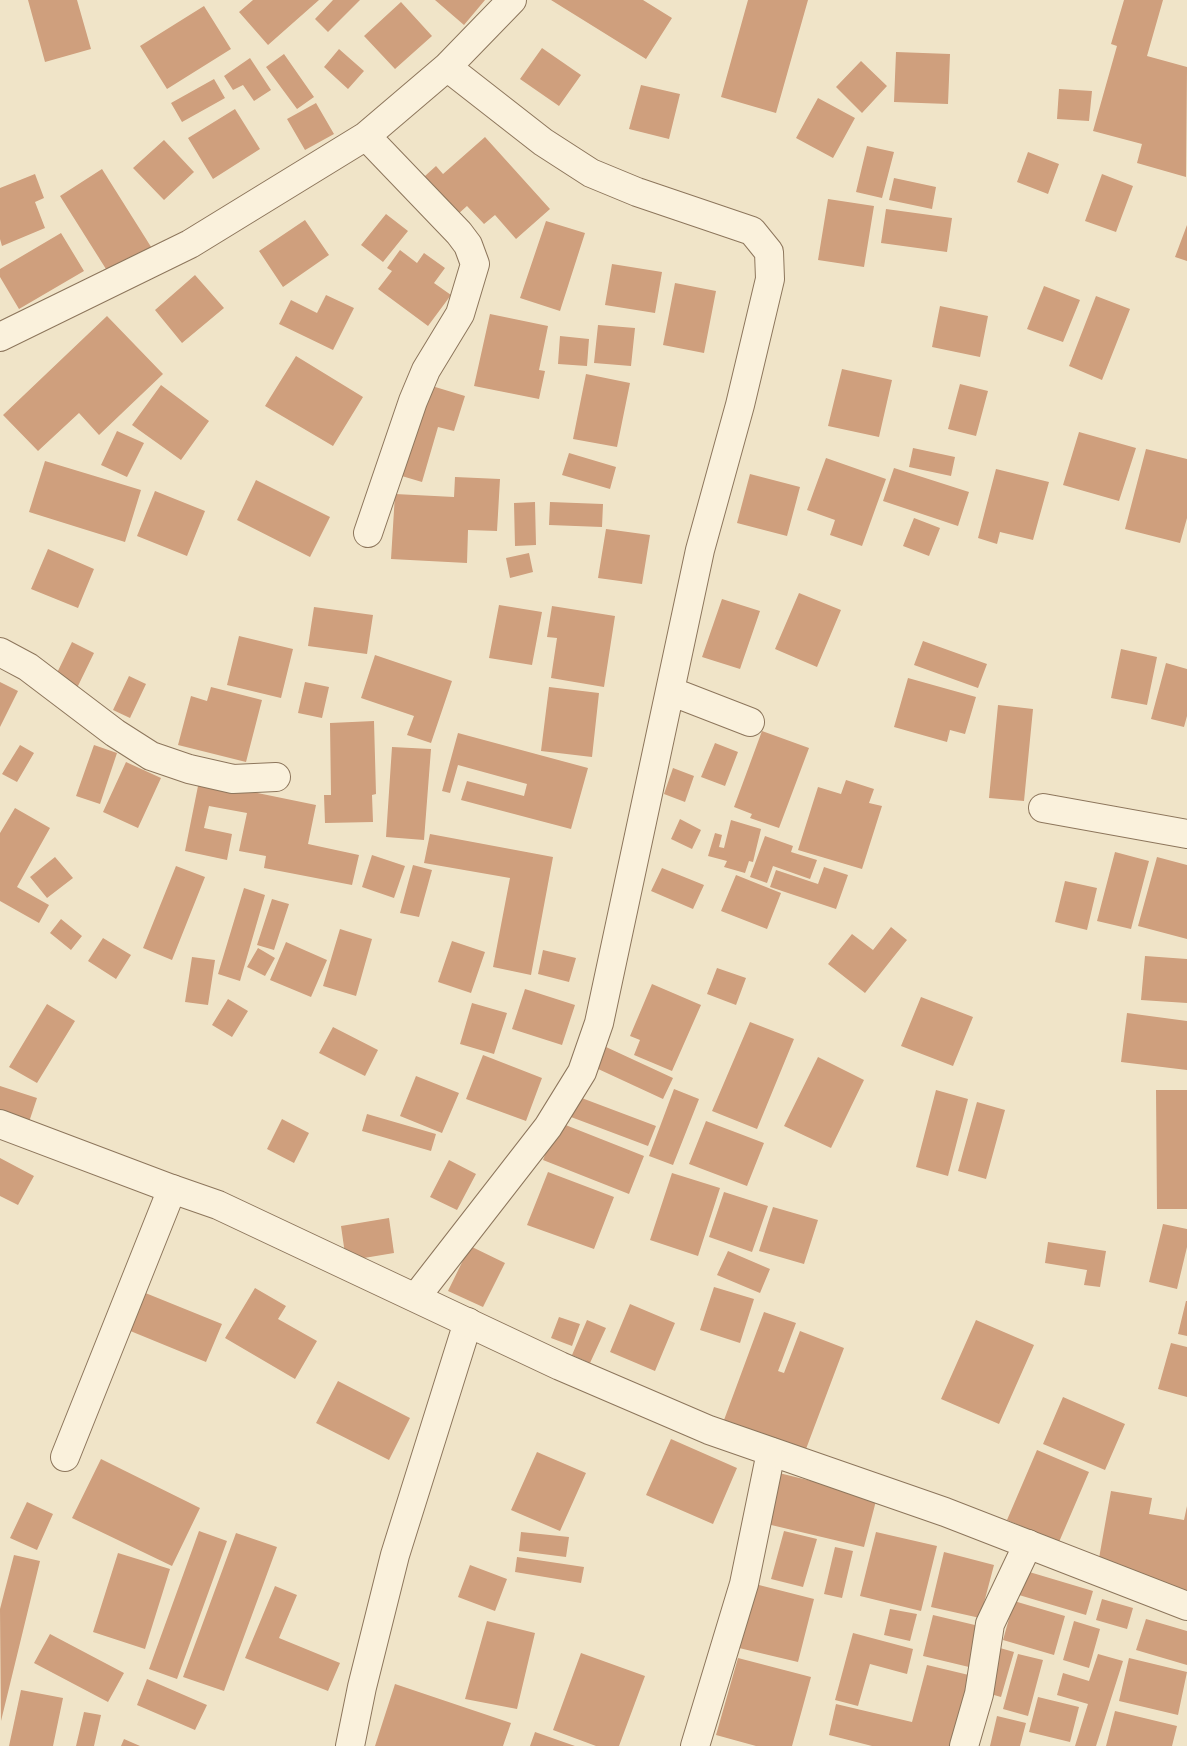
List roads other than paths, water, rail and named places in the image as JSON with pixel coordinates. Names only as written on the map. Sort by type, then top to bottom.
[{"type":"street","points":[[0,336],[190,244],[366,136],[447,68],[512,0]]},
{"type":"street","points":[[416,1297],[548,1127],[582,1072],[599,1024],[700,550],[740,405],[770,279],[769,252],[752,231],[637,192],[591,173],[543,142],[447,68]]},
{"type":"street","points":[[366,136],[459,233],[468,245],[475,264],[460,314],[426,370],[413,401],[368,533]]},
{"type":"street","points":[[0,652],[28,667],[115,733],[151,756],[189,769],[233,779],[276,777]]},
{"type":"street","points":[[670,691],[750,722]]},
{"type":"street","points":[[1043,808],[1187,834]]},
{"type":"street","points":[[0,1124],[218,1205],[560,1366],[709,1430],[945,1512],[1187,1606]]},
{"type":"street","points":[[64,1457],[172,1189]]},
{"type":"street","points":[[350,1746],[362,1687],[395,1555],[468,1322]]},
{"type":"street","points":[[695,1746],[744,1584],[770,1452]]},
{"type":"street","points":[[964,1746],[978,1694],[990,1624],[1028,1544]]}]
